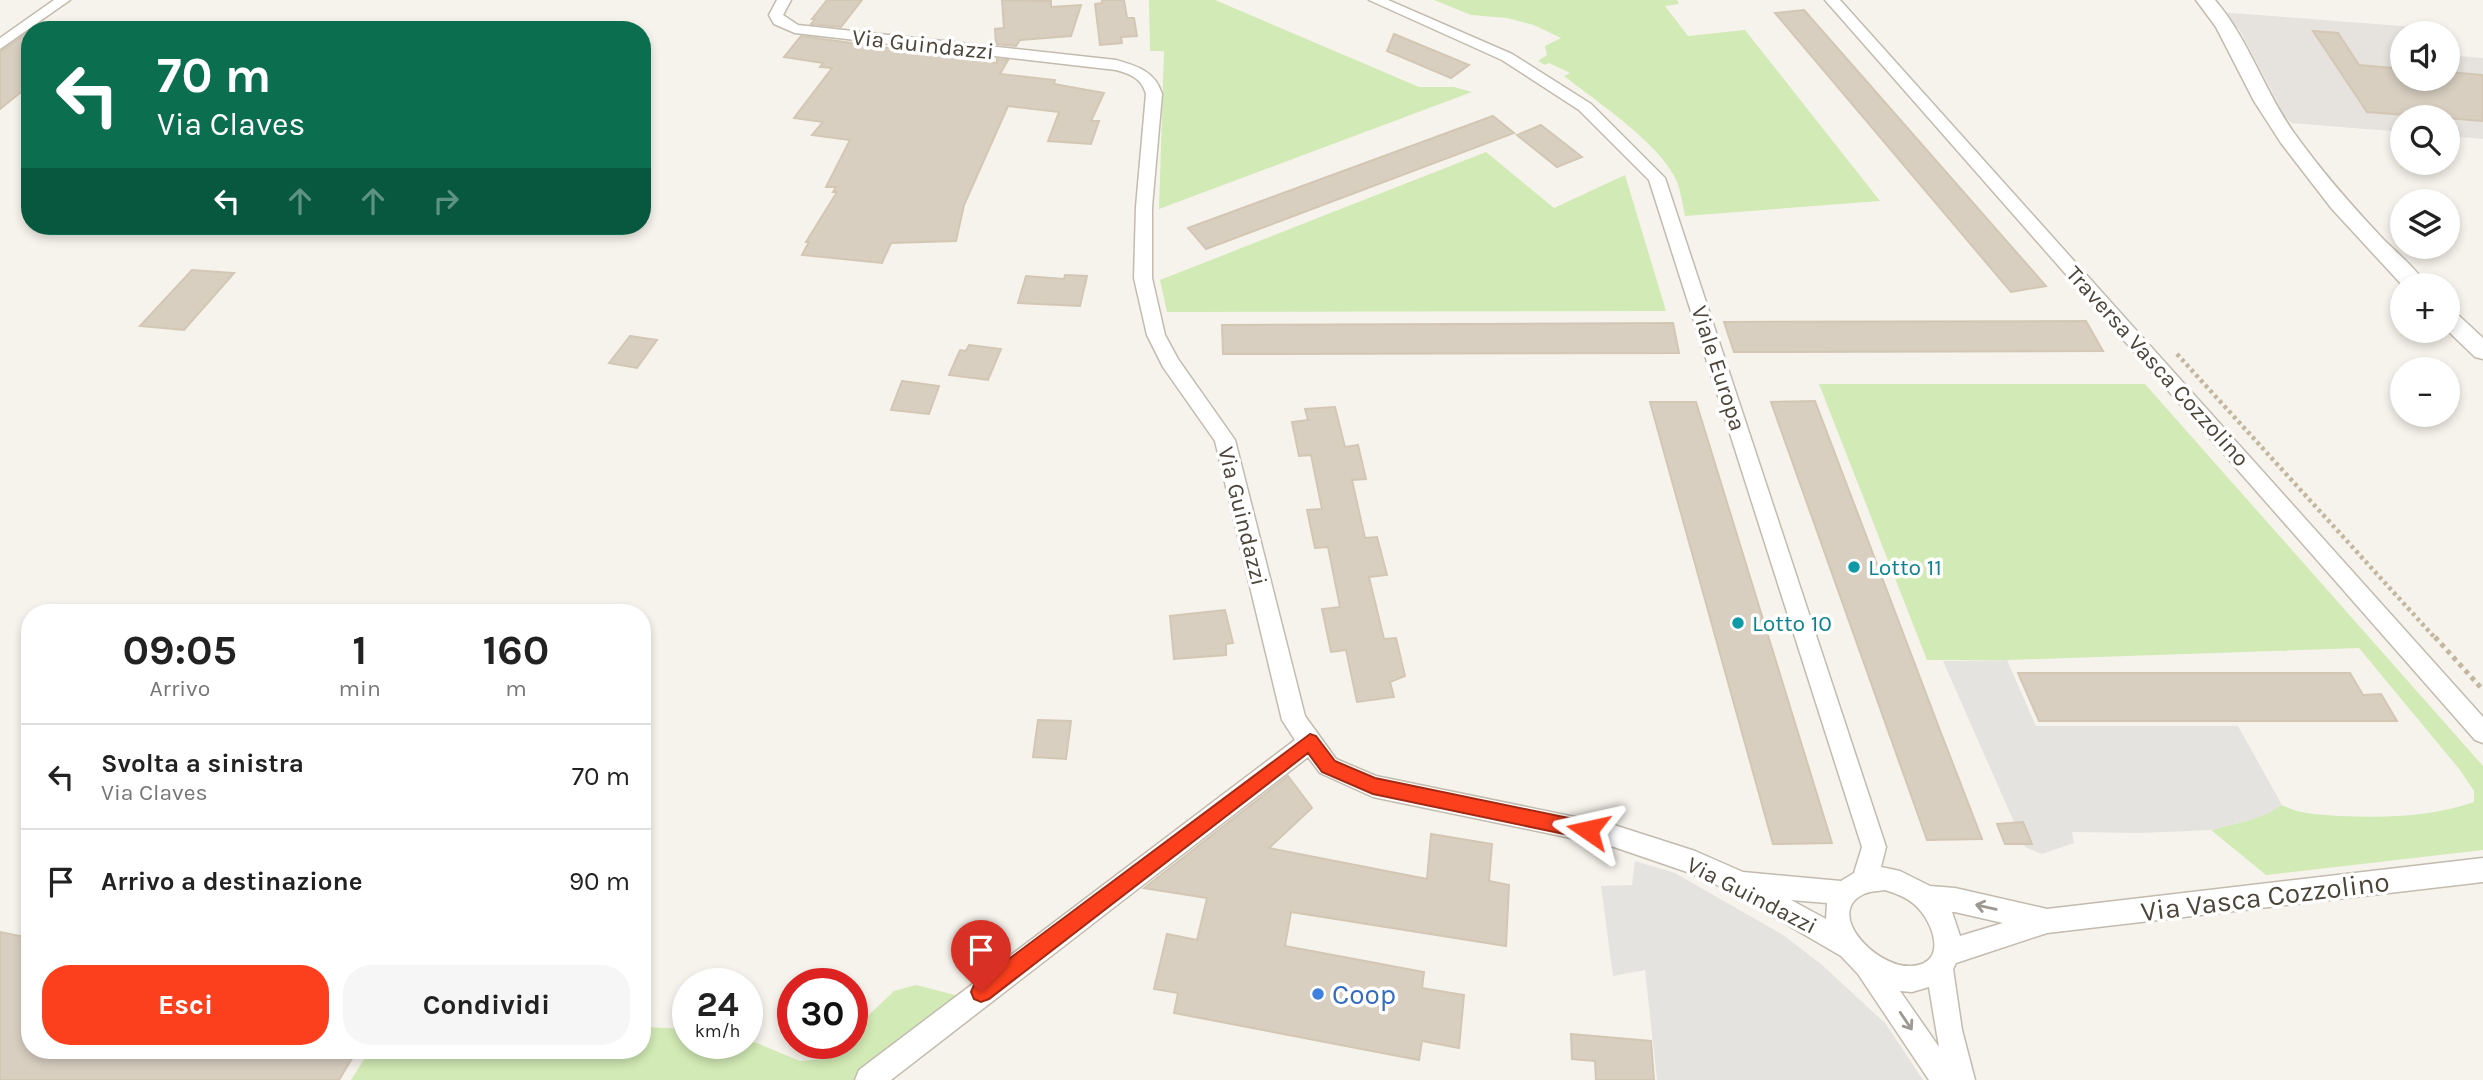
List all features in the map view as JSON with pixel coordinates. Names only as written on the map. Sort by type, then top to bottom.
[{"type":"street","points":[[34,21],[63,0]]},
{"type":"street","name":"Via Guindazzi","points":[[784,0],[776,15],[779,21],[795,29],[1116,65],[1144,75],[1152,84],[1154,94],[1144,207],[1143,278],[1156,335],[1170,362],[1225,440],[1294,720],[1328,766],[1373,786],[1614,836],[1695,863],[1737,882],[1847,946]]},
{"type":"street","name":"Viale Europa","points":[[1376,0],[1507,57],[1585,107],[1657,178],[1874,847]]},
{"type":"street","name":"Traversa Vasca Cozzolino","points":[[1832,0],[2483,733]]},
{"type":"street","points":[[2205,0],[2233,36],[2270,113],[2316,179],[2404,273]]},
{"type":"street","points":[[0,45],[21,30]]},
{"type":"street","points":[[2460,329],[2483,351]]},
{"type":"street","points":[[869,1080],[1310,742]]},
{"type":"street","points":[[1865,879],[1874,847]]},
{"type":"street","points":[[1874,847],[1940,914],[1948,934],[1944,961],[1948,1030],[1961,1080]]},
{"type":"street","name":"Via Vasca Cozzolino","points":[[1944,961],[2047,921],[2483,870]]},
{"type":"street","points":[[1915,891],[1885,878],[1865,879],[1852,884],[1843,893],[1838,904],[1837,918],[1847,946],[1866,965],[1945,1080]]},
{"type":"street","points":[[1737,882],[1843,893]]},
{"type":"street","name":"Via Vasca Cozzolino","points":[[1915,891],[2047,921]]},
{"type":"street","points":[[1866,965],[1886,976],[1907,980],[1926,978],[1944,961]]},
{"type":"shaded area","points":[[2220,12],[2390,25],[2390,91],[2460,91],[2460,56],[2483,58],[2483,139],[2460,137],[2460,105],[2390,105],[2390,131],[2291,123],[2239,29],[2229,24]]},
{"type":"shaded area","points":[[2007,660],[2036,726],[2238,726],[2282,805],[2250,820],[2211,830],[2072,832],[2074,843],[2042,854],[2025,847],[1943,661]]},
{"type":"shaded area","points":[[1635,861],[1675,873],[1783,935],[1821,964],[1886,1024],[1923,1080],[1657,1080],[1645,970],[1613,976],[1601,886],[1632,885]]},
{"type":"green space","points":[[1149,0],[1215,0],[1419,87],[1454,87],[1472,92],[1159,209],[1164,51],[1150,51]]},
{"type":"green space","points":[[1434,0],[1677,0],[1679,4],[1665,6],[1688,36],[1745,30],[1880,201],[1685,216],[1678,184],[1658,154],[1628,125],[1564,76],[1570,73],[1538,61],[1547,55],[1545,46],[1561,38],[1534,25],[1507,18],[1471,15]]},
{"type":"green space","points":[[1486,152],[1554,208],[1625,175],[1666,311],[1167,312],[1160,280]]},
{"type":"green space","points":[[1819,384],[2145,384],[2483,766],[2483,850],[2266,875],[2211,830],[2250,820],[2282,805],[2310,814],[2374,817],[2424,814],[2474,802],[2474,791],[2460,770],[2359,648],[2007,660],[1927,660]]},
{"type":"green space","points":[[916,985],[959,996],[861,1080],[351,1080],[364,1059],[651,1059],[651,1027],[672,1028],[672,1059],[763,1059],[763,1046],[777,1051],[777,1059],[868,1059],[868,1016],[894,991]]},
{"type":"building","points":[[827,0],[862,0],[841,27],[811,24]]},
{"type":"building","points":[[1002,0],[1051,1],[1051,7],[1081,5],[1071,36],[1020,40],[1016,46],[996,44],[995,29],[1004,28]]},
{"type":"building","points":[[1102,0],[1124,0],[1127,18],[1134,18],[1137,36],[1121,37],[1122,43],[1100,45],[1095,4],[1102,3]]},
{"type":"building","points":[[1804,10],[2046,286],[2011,292],[1775,13]]},
{"type":"building","points":[[2313,31],[2338,33],[2359,65],[2390,68],[2390,91],[2460,91],[2460,73],[2483,75],[2483,121],[2460,119],[2460,105],[2390,105],[2390,114],[2367,112]]},
{"type":"building","points":[[1394,34],[1469,65],[1451,78],[1387,51]]},
{"type":"building","points":[[801,36],[997,63],[997,59],[1008,60],[1000,74],[1055,80],[1054,84],[1104,93],[1091,121],[1099,121],[1091,144],[1048,141],[1059,112],[1008,106],[964,205],[956,241],[891,243],[882,263],[802,255],[809,242],[806,242],[837,192],[833,192],[836,187],[826,187],[850,140],[812,135],[823,122],[794,118],[832,68],[820,67],[823,63],[784,57]]},
{"type":"building","points":[[21,37],[21,92],[0,109],[0,52]]},
{"type":"building","points":[[1493,116],[1514,133],[1206,249],[1188,228]]},
{"type":"building","points":[[1541,125],[1582,157],[1557,167],[1517,135]]},
{"type":"building","points":[[192,270],[234,273],[184,330],[140,326]]},
{"type":"building","points":[[1065,275],[1087,276],[1080,306],[1018,303],[1026,276],[1064,279]]},
{"type":"building","points":[[2086,321],[2103,351],[1734,352],[1724,322]]},
{"type":"building","points":[[1673,323],[1679,353],[1223,354],[1222,325]]},
{"type":"building","points":[[630,336],[657,340],[637,368],[609,363]]},
{"type":"building","points":[[969,345],[1001,349],[988,380],[949,375],[960,350],[966,351]]},
{"type":"building","points":[[902,381],[939,386],[929,414],[891,410]]},
{"type":"building","name":"Lotto 11","points":[[1815,401],[1982,839],[1927,840],[1771,402]]},
{"type":"building","name":"Lotto 10","points":[[1650,402],[1696,402],[1832,843],[1773,844]]},
{"type":"building","points":[[1335,407],[1345,447],[1358,445],[1366,479],[1352,480],[1365,538],[1377,537],[1387,575],[1369,577],[1384,639],[1396,638],[1405,676],[1390,682],[1394,697],[1357,702],[1346,650],[1331,652],[1322,609],[1340,607],[1328,547],[1315,548],[1307,510],[1322,509],[1311,455],[1299,456],[1292,422],[1308,420],[1305,409]]},
{"type":"building","points":[[1225,610],[1233,643],[1226,644],[1226,655],[1174,659],[1170,616]]},
{"type":"building","points":[[2018,673],[2350,673],[2363,695],[2381,694],[2397,721],[2039,721]]},
{"type":"building","points":[[1038,720],[1071,721],[1066,759],[1033,757]]},
{"type":"building","points":[[1288,776],[1312,808],[1269,848],[1427,879],[1431,834],[1492,844],[1489,881],[1509,885],[1506,946],[1291,912],[1285,946],[1424,972],[1422,988],[1464,995],[1459,1048],[1422,1041],[1419,1060],[1174,1013],[1178,993],[1154,989],[1167,934],[1197,940],[1207,898],[1144,888]]},
{"type":"building","points":[[2023,822],[2032,844],[2005,844],[1997,824]]},
{"type":"building","points":[[0,932],[21,936],[21,1059],[352,1059],[339,1080],[0,1080]]},
{"type":"building","points":[[1571,1034],[1651,1041],[1654,1080],[1596,1080],[1595,1061],[1572,1059]]},
{"type":"place","name":"Lotto 11","points":[[1854,567]]},
{"type":"place","name":"Lotto 10","points":[[1738,623]]},
{"type":"place","name":"Coop","points":[[1318,994]]},
{"type":"route","points":[[981,992],[1310,742],[1328,766],[1373,786],[1588,830]]}]
